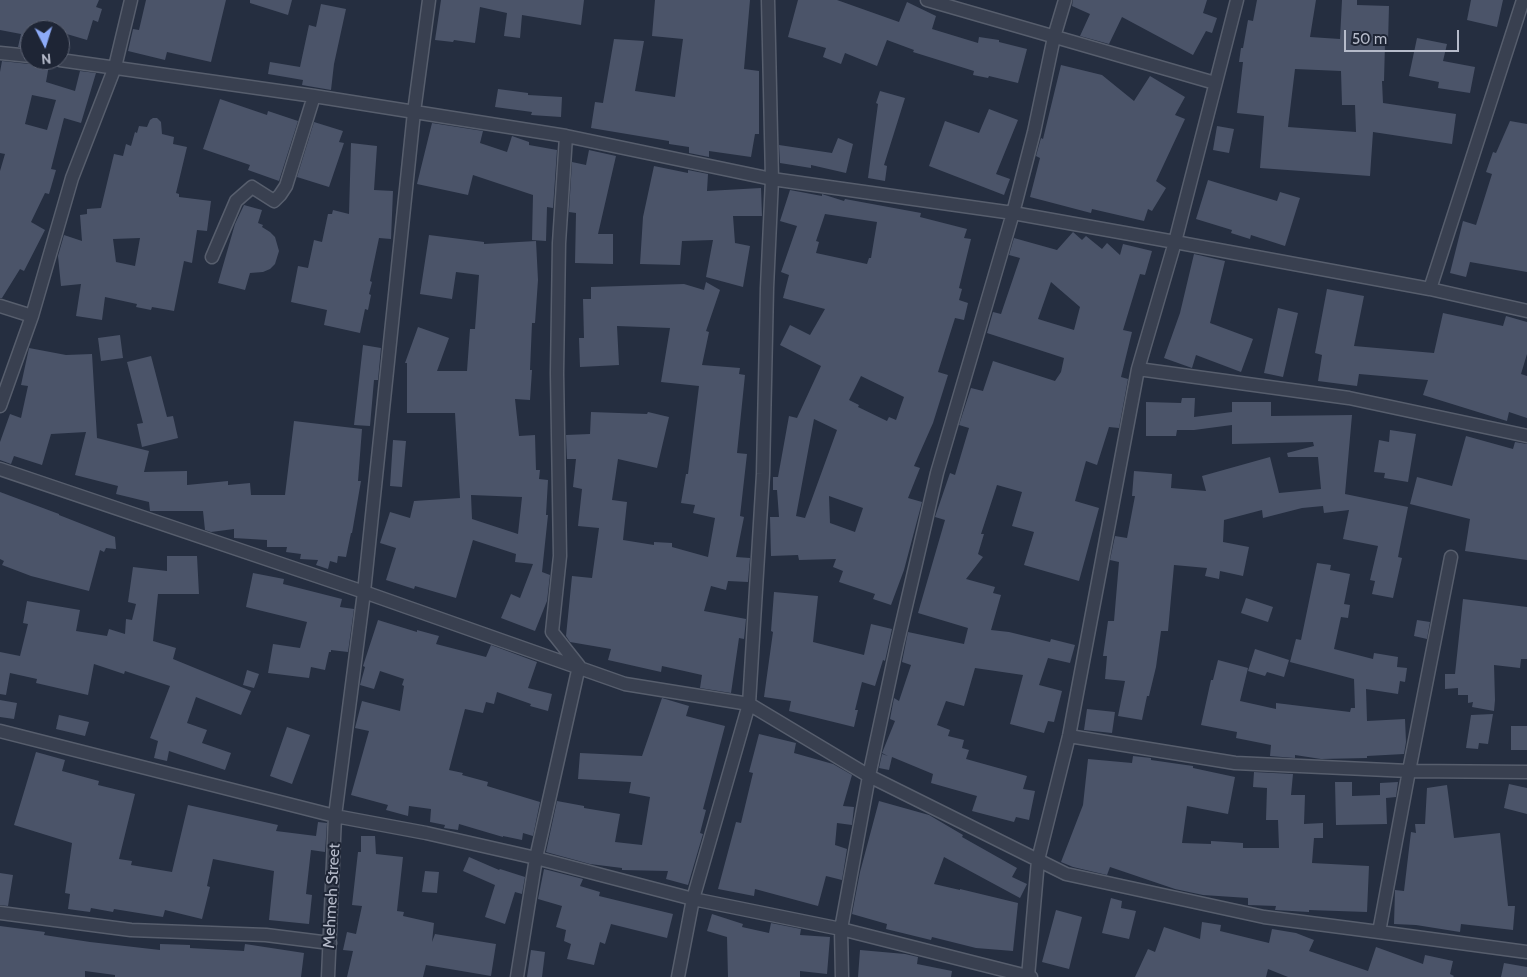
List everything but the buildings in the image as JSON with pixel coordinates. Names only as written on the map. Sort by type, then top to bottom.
[{"type":"street","points":[[0,406],[32,316],[72,178],[114,67],[131,0]]},
{"type":"street","name":"Mehmeh Street","points":[[328,977],[336,816],[364,592],[414,112],[429,0]]},
{"type":"street","points":[[678,977],[693,899],[749,704],[763,474],[767,288],[772,179],[768,0]]},
{"type":"street","points":[[927,0],[1215,83]]},
{"type":"street","points":[[842,977],[841,929],[869,776],[897,645],[937,472],[1013,213],[1034,132],[1054,38],[1065,0]]},
{"type":"street","points":[[0,731],[336,816],[426,833],[536,858],[693,899],[841,929],[1029,977],[1038,860],[1070,736],[1138,369],[1175,242],[1237,0]]},
{"type":"street","points":[[1430,290],[1523,0]]},
{"type":"street","points":[[0,53],[20,55]]},
{"type":"street","points":[[70,61],[314,96],[566,136],[772,179],[1013,213],[1430,290],[1527,311]]},
{"type":"street","points":[[212,257],[236,201],[252,187],[274,201],[286,186],[314,96]]},
{"type":"street","points":[[566,136],[558,253],[557,373],[560,556],[552,632],[579,666]]},
{"type":"street","points":[[0,306],[32,316]]},
{"type":"street","points":[[1138,369],[1349,398],[1527,436]]},
{"type":"street","points":[[0,469],[364,592],[579,666],[625,684],[749,704],[869,776],[1066,874],[1264,918],[1527,952]]},
{"type":"street","points":[[1379,932],[1452,557]]},
{"type":"street","points":[[517,977],[536,858],[579,666]]},
{"type":"street","points":[[1070,736],[1235,764],[1409,771],[1527,772]]},
{"type":"street","points":[[0,913],[131,930],[266,935],[330,943]]}]
